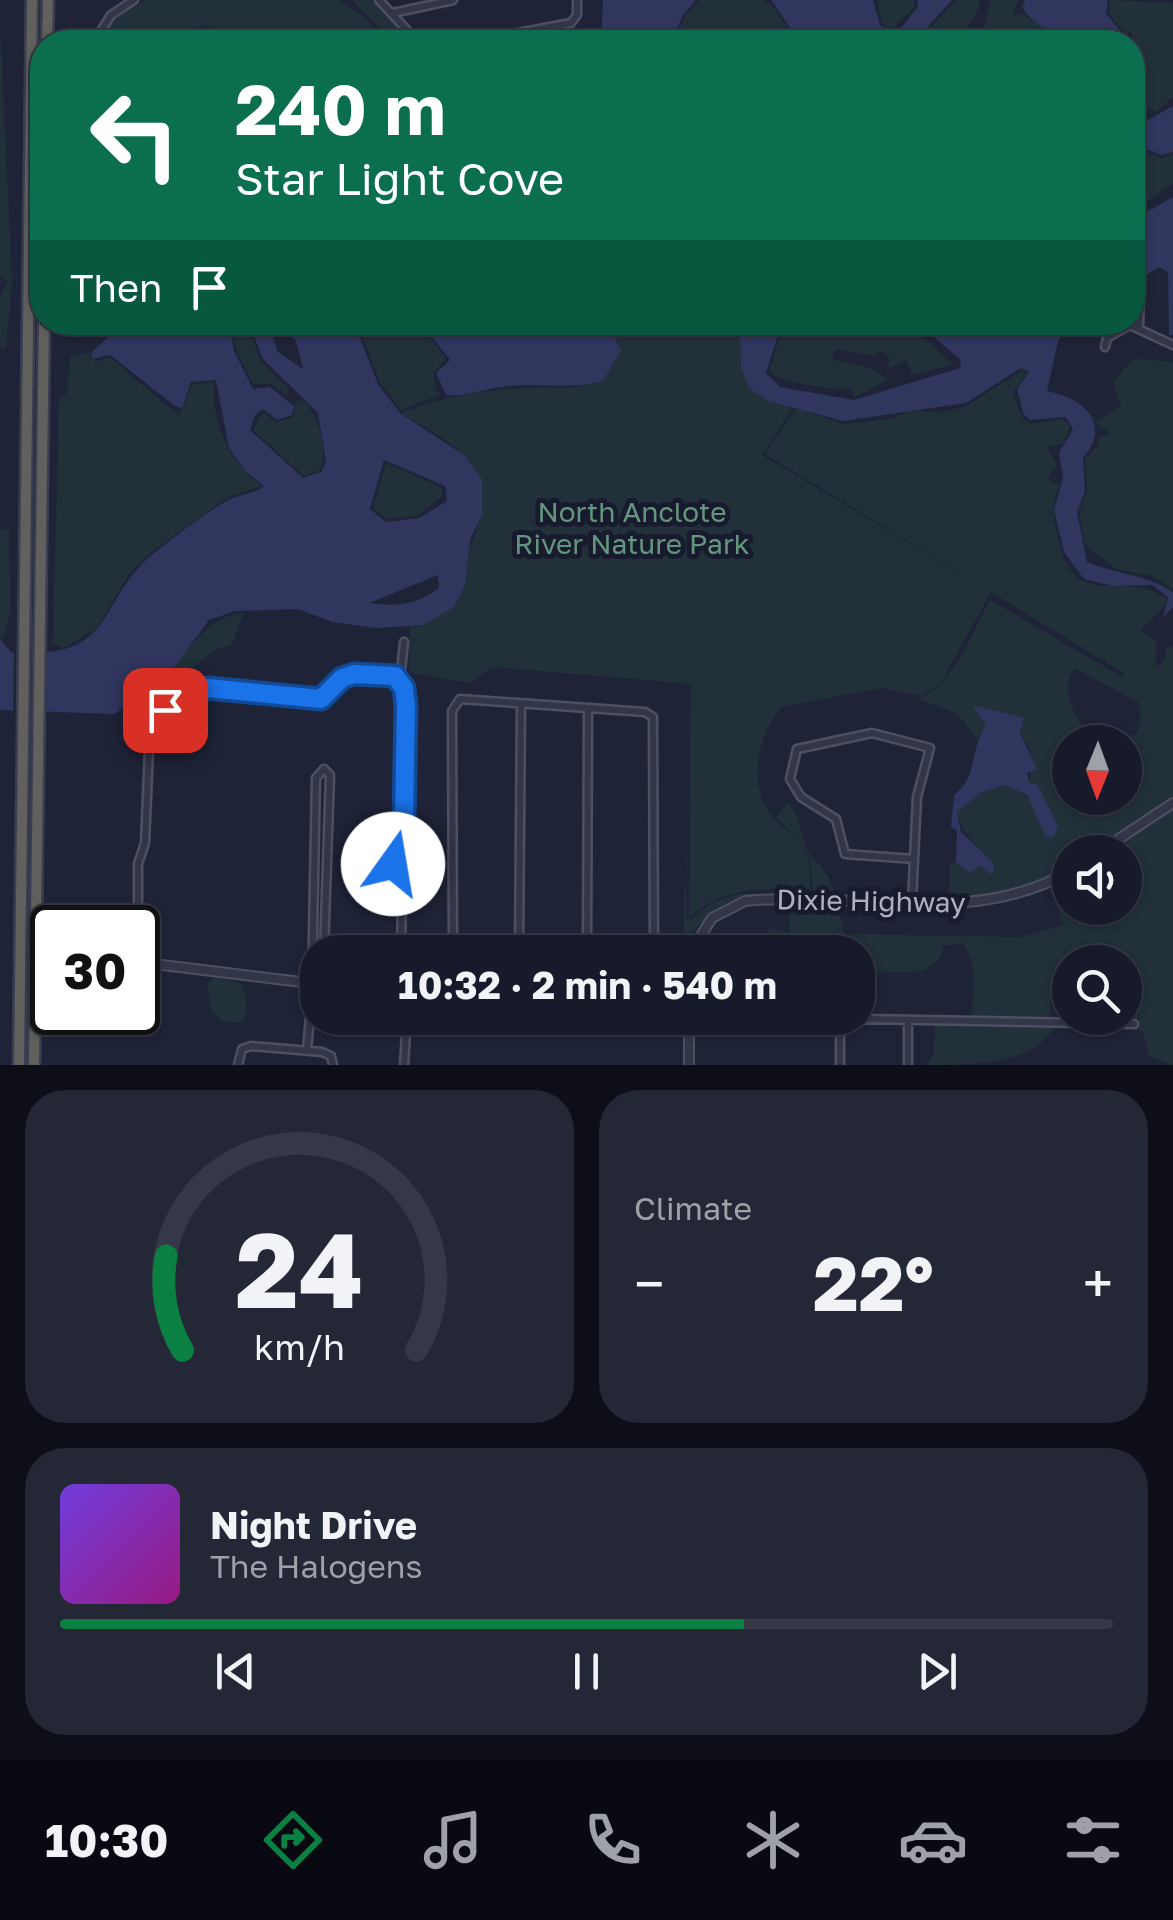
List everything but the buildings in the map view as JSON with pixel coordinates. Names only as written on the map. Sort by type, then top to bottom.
[{"type":"highway","points":[[32,0],[32,30]]},
{"type":"highway","points":[[47,30],[48,0]]},
{"type":"highway","points":[[19,1065],[30,166]]},
{"type":"highway","points":[[28,332],[43,355]]},
{"type":"highway","points":[[36,905],[44,335]]},
{"type":"highway","points":[[34,1035],[34,1065]]},
{"type":"street","points":[[101,30],[111,14],[134,0]]},
{"type":"street","points":[[378,0],[408,30]]},
{"type":"street","points":[[392,12],[453,0]]},
{"type":"street","points":[[530,30],[570,22],[577,15],[577,0]]},
{"type":"street","points":[[1145,333],[1173,345]]},
{"type":"street","points":[[1106,347],[1106,338],[1110,335]]},
{"type":"street","points":[[401,935],[402,896],[393,864],[404,821],[406,705],[400,679],[404,642]]},
{"type":"street","points":[[138,905],[149,749],[172,703],[208,688],[321,699],[342,678],[354,674],[400,679]]},
{"type":"street","points":[[453,935],[452,711],[460,699],[654,717],[654,935]]},
{"type":"street","points":[[518,935],[521,704]]},
{"type":"street","points":[[587,935],[588,709]]},
{"type":"street","points":[[912,902],[917,797],[930,748],[872,733],[797,749],[790,779],[793,788],[836,819],[845,854],[914,859]]},
{"type":"street","points":[[314,935],[316,778],[324,769],[330,775],[325,935]]},
{"type":"street","points":[[1125,835],[1173,803]]},
{"type":"street","name":"Dixie Highway","points":[[702,935],[712,918],[745,901],[976,903],[1012,898],[1052,879]]},
{"type":"street","points":[[20,955],[30,956]]},
{"type":"street","points":[[160,965],[300,982]]},
{"type":"street","points":[[875,1020],[1052,1023]]},
{"type":"street","points":[[908,1020],[908,1065]]},
{"type":"street","points":[[307,1050],[309,1035]]},
{"type":"street","points":[[404,1065],[407,1035]]},
{"type":"street","points":[[689,1035],[689,1065]]},
{"type":"street","points":[[840,1035],[840,1065]]},
{"type":"street","points":[[238,1065],[242,1049],[252,1046],[307,1050],[331,1056],[333,1065]]},
{"type":"green space","points":[[145,0],[338,0],[361,14],[376,30],[233,30],[202,26],[105,30],[111,21]]},
{"type":"green space","points":[[352,0],[372,0],[401,30],[382,30]]},
{"type":"green space","points":[[699,0],[763,0],[772,5],[790,30],[679,30]]},
{"type":"green space","points":[[877,0],[913,0],[915,6],[891,30],[882,23]]},
{"type":"green space","points":[[956,0],[978,0],[980,6],[966,30],[928,30]]},
{"type":"green space","points":[[991,0],[1018,0],[1013,14],[1051,30],[983,30]]},
{"type":"green space","points":[[1110,0],[1173,3],[1173,96],[1157,112],[1149,108],[1145,113],[1145,30],[1122,30],[1108,12]]},
{"type":"green space","points":[[0,25],[12,281],[6,349],[0,347],[0,297],[8,281],[0,277]]},
{"type":"green space","points":[[1145,152],[1162,158],[1173,155],[1173,183],[1145,203]]},
{"type":"green space","points":[[233,335],[251,335],[261,361],[289,389],[287,395],[271,384],[253,384],[236,350]]},
{"type":"green space","points":[[362,335],[428,335],[446,359],[434,372],[435,389],[441,394],[401,410],[380,383]]},
{"type":"green space","name":"North Anclote River Nature Park","points":[[612,335],[744,335],[768,401],[795,404],[762,455],[991,592],[940,684],[921,696],[881,688],[781,707],[772,720],[760,749],[761,796],[778,823],[800,840],[805,849],[810,889],[761,889],[731,894],[689,918],[691,684],[492,667],[469,683],[409,672],[410,625],[424,625],[449,587],[472,542],[480,520],[482,497],[478,476],[465,457],[401,413],[487,391],[577,388]]},
{"type":"green space","points":[[780,335],[922,335],[953,365],[912,375],[907,360],[889,368],[889,356],[881,351],[872,356],[837,349],[832,353],[834,360],[871,368],[888,379],[854,398],[852,388],[810,385],[769,372]]},
{"type":"green space","points":[[91,352],[95,362],[110,357],[179,416],[192,384],[214,382],[216,412],[224,440],[240,465],[262,486],[228,497],[153,551],[128,575],[97,628],[63,648],[53,643],[59,398],[67,393],[70,357]]},
{"type":"green space","points":[[1132,361],[1173,362],[1173,589],[1153,576],[1115,569],[1084,543],[1079,511],[1087,492],[1085,459],[1098,445],[1098,437],[1110,432],[1095,422],[1121,406],[1113,382]]},
{"type":"green space","points":[[1021,371],[1026,373],[1013,393],[1023,419],[1032,424],[1063,419],[1070,426],[1063,444],[1046,446],[1057,465],[1048,477],[1050,482],[1060,485],[1054,517],[1066,561],[1076,576],[1088,583],[1149,590],[1166,598],[1164,607],[1140,630],[1157,643],[1155,667],[1166,659],[1165,649],[1173,646],[1173,799],[1119,835],[1052,835],[1052,876],[996,895],[965,899],[949,899],[950,864],[956,862],[969,872],[979,866],[989,871],[957,812],[982,792],[1005,784],[1021,792],[1036,810],[1045,835],[1038,784],[1030,784],[1031,751],[1020,733],[1023,718],[974,706],[986,725],[977,738],[956,713],[915,698],[927,695],[949,674],[990,600],[1124,678],[1125,674],[765,454],[796,408],[843,424],[890,419],[913,410],[940,413],[966,406]]},
{"type":"green space","points":[[302,399],[317,423],[323,452],[320,470],[304,476],[253,430],[263,412],[276,422],[294,417],[295,403]]},
{"type":"green space","points":[[386,463],[443,488],[442,496],[417,516],[386,519],[373,508]]},
{"type":"green space","points":[[9,528],[10,611],[4,638],[0,638],[0,530]]},
{"type":"green space","points":[[244,613],[232,644],[213,651],[179,679],[154,688],[205,631],[229,616]]},
{"type":"green space","points":[[788,803],[807,848],[829,878],[835,897],[770,897],[735,903],[718,911],[689,935],[683,935],[687,846],[686,918],[690,920],[724,898],[812,890],[811,864],[805,848],[776,817]]},
{"type":"green space","points":[[1173,807],[1173,1065],[1148,1055],[1142,1031],[1142,945],[1052,945],[1050,1020],[971,1019],[972,969],[962,943],[944,946],[938,959],[920,971],[875,971],[875,935],[769,935],[769,928],[789,933],[791,903],[837,904],[844,934],[1020,937],[1064,925],[1142,925],[1142,835],[1130,835]]},
{"type":"green space","points":[[215,976],[241,984],[247,1004],[241,1023],[221,1021],[210,1007],[207,984]]},
{"type":"green space","points":[[935,1026],[1052,1026],[1042,1042],[998,1061],[926,1065],[934,1056]]},
{"type":"water","points":[[603,0],[696,0],[676,30],[602,30]]},
{"type":"water","points":[[771,0],[873,0],[880,25],[889,30],[792,30]]},
{"type":"water","points":[[917,0],[952,0],[925,30],[899,30],[918,7]]},
{"type":"water","points":[[1025,0],[1108,0],[1106,13],[1119,30],[1049,30],[1031,19],[1022,7]]},
{"type":"water","points":[[1173,106],[1173,152],[1162,155],[1145,149],[1145,121]]},
{"type":"water","points":[[1173,197],[1173,335],[1169,335],[1168,272],[1159,267],[1145,276],[1145,213]]},
{"type":"water","points":[[105,335],[231,335],[234,351],[253,389],[270,387],[294,406],[292,415],[277,420],[263,409],[255,415],[250,430],[303,478],[321,472],[326,461],[318,413],[263,359],[254,335],[272,335],[278,352],[303,369],[291,335],[359,335],[378,384],[400,413],[464,455],[482,479],[482,515],[470,540],[465,586],[454,607],[424,625],[376,628],[332,622],[298,609],[235,611],[209,620],[175,666],[115,714],[0,710],[0,639],[11,652],[72,647],[102,623],[123,588],[158,550],[220,505],[264,486],[245,471],[229,448],[216,380],[191,382],[182,408],[110,355],[93,359],[92,352],[107,338]],"holes":[[[384,460],[445,486],[447,501],[419,518],[386,522],[370,509]],[[438,575],[439,588],[414,601],[369,603]]]},
{"type":"water","points":[[430,335],[615,335],[621,350],[603,381],[508,386],[462,395],[446,395],[436,373],[450,360]]},
{"type":"water","points":[[740,335],[778,335],[766,373],[780,387],[854,400],[960,368],[961,360],[932,335],[1062,335],[1047,391],[1082,406],[1094,423],[1092,445],[1083,458],[1085,491],[1077,512],[1087,562],[1163,586],[1173,592],[1173,607],[1163,617],[1168,597],[1152,585],[1113,586],[1084,579],[1064,552],[1054,510],[1063,478],[1059,453],[1073,429],[1066,417],[1029,420],[1023,413],[1017,389],[1029,372],[1021,368],[966,403],[843,421],[768,401],[749,388],[741,367]]},
{"type":"water","points":[[972,705],[1024,718],[1020,733],[1037,769],[1027,773],[1030,783],[1037,784],[1058,826],[1052,838],[1045,835],[1027,795],[1005,785],[982,792],[957,812],[961,832],[994,863],[993,875],[979,866],[970,873],[956,862],[957,831],[951,827],[954,795],[971,771],[986,725]]},
{"type":"pier","points":[[14,647],[47,650],[46,715],[13,715]]},
{"type":"route","points":[[165,710],[197,690],[208,688],[321,699],[342,678],[354,674],[400,679],[406,705],[404,821],[393,864]]}]
